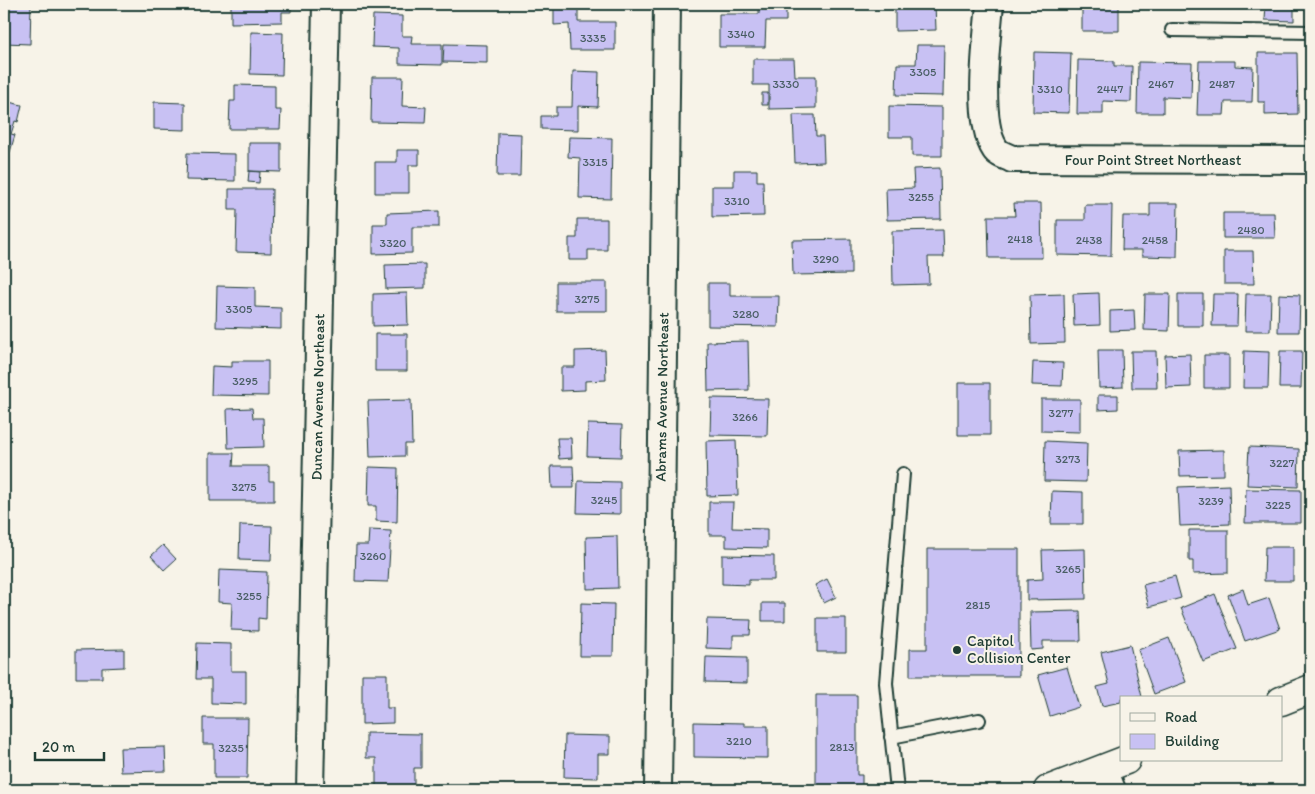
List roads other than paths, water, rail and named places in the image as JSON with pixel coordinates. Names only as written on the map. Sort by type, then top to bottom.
[{"type":"main road","points":[[1282,701],[1311,689]]},
{"type":"main road","points":[[1048,790],[1114,773]]},
{"type":"street","name":"Duncan Avenue Northeast","points":[[310,790],[326,4]]},
{"type":"street","name":"Abrams Avenue Northeast","points":[[658,790],[667,4]]},
{"type":"street","name":"Four Point Street Northeast","points":[[990,4],[985,63],[986,130],[996,151],[1012,159],[1311,160]]},
{"type":"lane","points":[[1172,30],[1311,32]]},
{"type":"lane","points":[[897,790],[886,683],[903,474]]},
{"type":"lane","points":[[891,737],[979,720]]},
{"type":"place","name":"Capitol Collision Center","points":[[957,650]]}]
